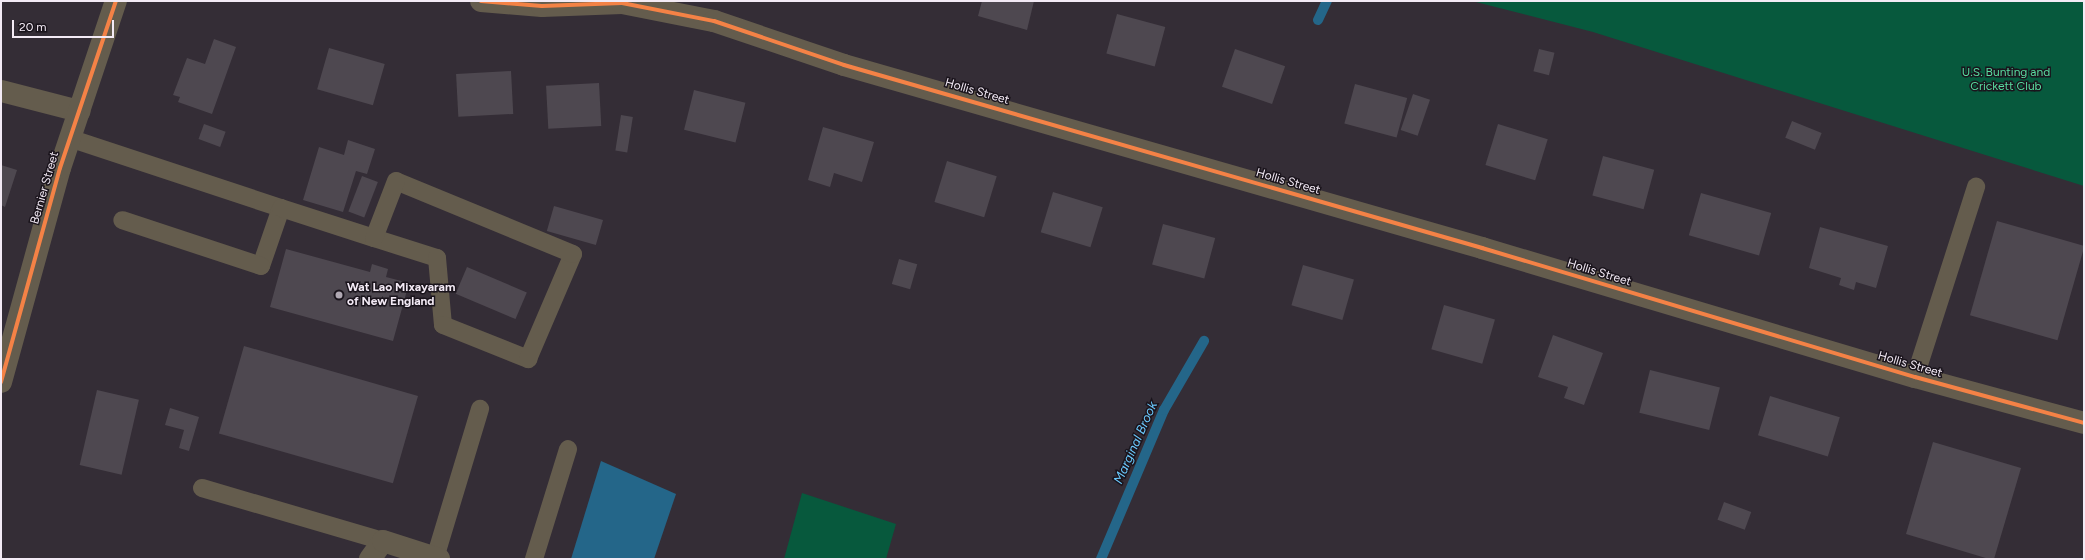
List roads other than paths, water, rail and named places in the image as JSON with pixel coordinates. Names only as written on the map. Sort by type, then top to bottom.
[{"type":"street","name":"Bernier Street","points":[[1,382],[69,138],[116,1]]},
{"type":"street","name":"Hollis Street","points":[[481,1],[542,6],[622,3],[714,21],[844,65],[1475,246],[1915,377],[2084,423]]},
{"type":"street","points":[[1,91],[79,111]]},
{"type":"street","points":[[370,559],[383,541],[437,558]]},
{"type":"lane","points":[[69,138],[281,208],[374,238],[437,258],[443,325],[528,359],[573,254],[396,181],[374,238]]},
{"type":"lane","points":[[1915,377],[1976,187]]},
{"type":"lane","points":[[122,220],[261,266],[281,208]]},
{"type":"lane","points":[[437,558],[480,409]]},
{"type":"lane","points":[[534,559],[568,449]]},
{"type":"lane","points":[[202,488],[383,541]]},
{"type":"water","points":[[601,461],[676,494],[654,559],[571,559]]},
{"type":"waterway","name":"Marginal Brook","points":[[1318,20],[1327,1]]},
{"type":"waterway","name":"Marginal Brook","points":[[1101,559],[1164,410],[1204,341]]},
{"type":"place","name":"Wat Lao Mixayaram of New England","points":[[339,295]]},
{"type":"park label","name":"U.S. Bunting and Crickett Club","points":[[2006,80]]}]
